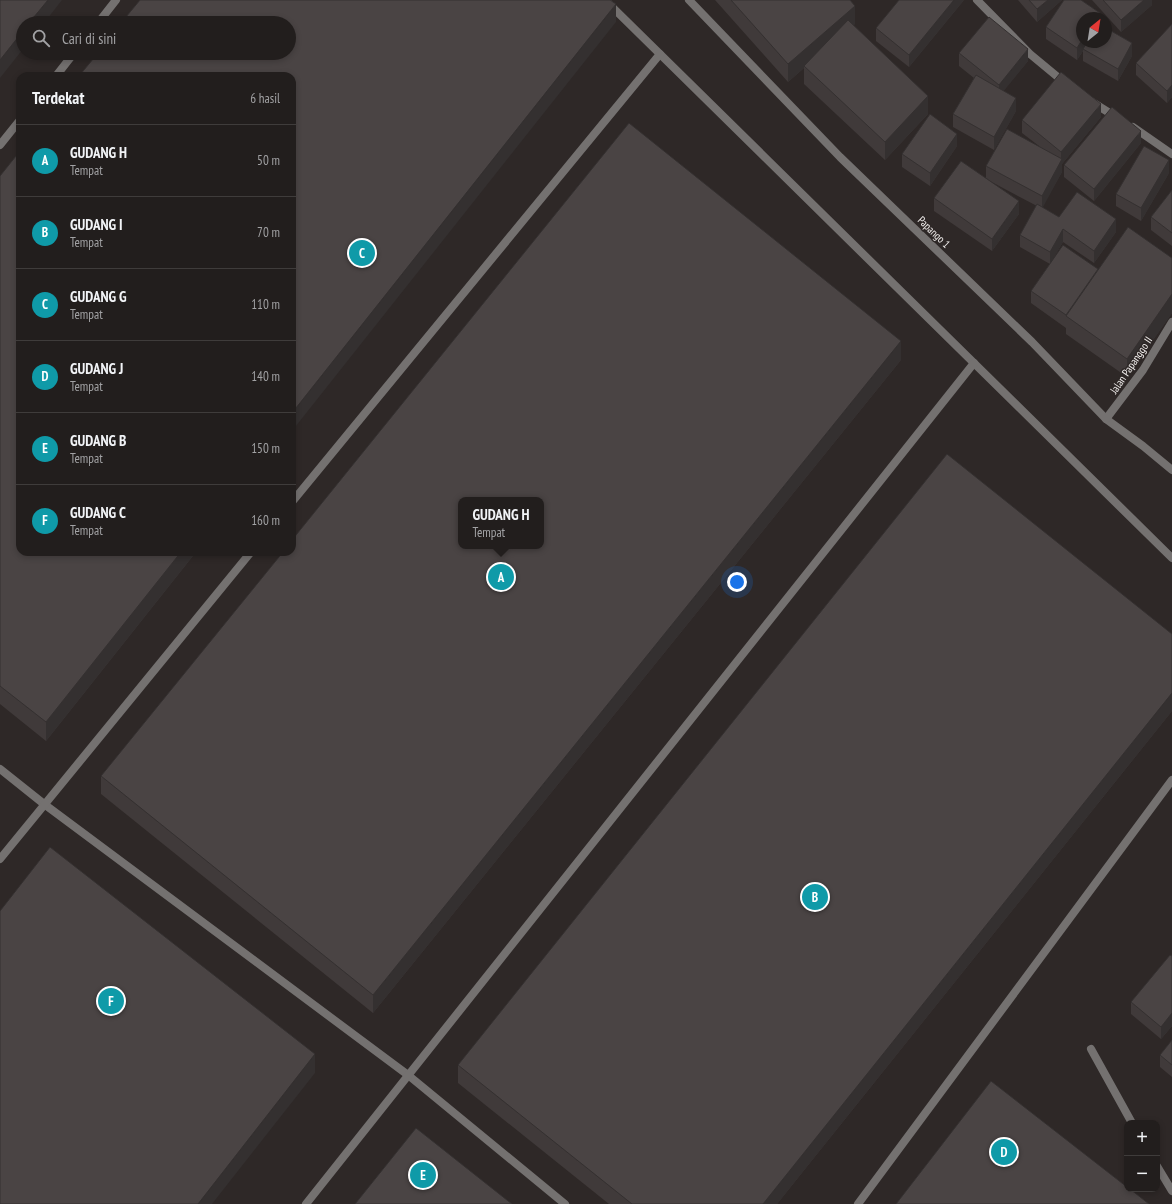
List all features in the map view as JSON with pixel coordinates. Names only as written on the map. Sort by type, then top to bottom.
[{"type":"street","points":[[103,16],[116,0]]},
{"type":"street","points":[[605,0],[1172,558]]},
{"type":"street","name":"Papango 1","points":[[689,0],[840,156],[1032,342],[1106,419],[1143,446],[1172,470]]},
{"type":"street","points":[[977,0],[1030,54],[1070,87]]},
{"type":"street","points":[[296,497],[660,54]]},
{"type":"street","points":[[59,72],[69,60]]},
{"type":"street","points":[[1082,95],[1124,121],[1172,154]]},
{"type":"street","points":[[0,146],[16,125]]},
{"type":"street","name":"Jalan Papanggo II","points":[[1106,419],[1143,370],[1172,322]]},
{"type":"street","points":[[306,1204],[974,363]]},
{"type":"street","points":[[0,859],[248,556]]},
{"type":"street","points":[[0,770],[408,1075],[564,1204]]},
{"type":"street","points":[[858,1204],[1172,780]]},
{"type":"street","points":[[1091,1049],[1130,1120]]},
{"type":"street","points":[[1160,1171],[1172,1191]]},
{"type":"building","points":[[0,0],[48,0],[35,16],[16,16],[16,40],[0,60]]},
{"type":"building","points":[[140,0],[610,0],[616,4],[296,408],[296,72],[82,72],[92,60],[296,60],[296,16],[127,16]]},
{"type":"building","points":[[731,0],[850,0],[855,6],[788,64]]},
{"type":"building","points":[[899,0],[954,0],[909,55],[876,28]]},
{"type":"building","points":[[1029,0],[1048,0],[1037,9]]},
{"type":"building","points":[[1064,0],[1081,0],[1099,12],[1076,12],[1076,47],[1046,27]]},
{"type":"building","points":[[1103,0],[1144,0],[1121,20]]},
{"type":"building","points":[[989,17],[1028,49],[999,85],[959,53]]},
{"type":"building","points":[[848,20],[928,96],[885,142],[804,66]]},
{"type":"building","points":[[1172,24],[1172,85],[1167,91],[1136,63]]},
{"type":"building","points":[[1112,31],[1132,43],[1118,69],[1083,49],[1112,48]]},
{"type":"building","points":[[1061,72],[1101,104],[1061,152],[1022,120]]},
{"type":"building","points":[[976,75],[1016,98],[994,137],[953,114]]},
{"type":"building","points":[[1112,107],[1141,131],[1094,189],[1064,165]]},
{"type":"building","points":[[930,114],[957,134],[930,173],[902,154]]},
{"type":"building","points":[[629,123],[901,341],[373,995],[101,776],[280,556],[296,556],[296,535]]},
{"type":"building","points":[[1007,129],[1062,159],[1042,196],[986,166]]},
{"type":"building","points":[[1144,146],[1169,160],[1141,208],[1116,194]]},
{"type":"building","points":[[16,156],[16,556],[178,556],[46,722],[0,686],[0,176]]},
{"type":"building","points":[[961,161],[1019,201],[992,239],[934,198]]},
{"type":"building","points":[[1172,190],[1172,233],[1151,217]]},
{"type":"building","points":[[1077,192],[1116,219],[1094,251],[1063,229],[1050,252],[1020,235],[1037,204],[1059,217]]},
{"type":"building","points":[[1128,227],[1172,258],[1172,294],[1127,359],[1066,316]]},
{"type":"building","points":[[1063,245],[1098,269],[1066,315],[1031,291]]},
{"type":"building","points":[[947,454],[1172,634],[1172,693],[763,1204],[632,1204],[458,1065]]},
{"type":"building","points":[[50,847],[315,1054],[198,1204],[0,1204],[0,911]]},
{"type":"building","points":[[1170,955],[1172,956],[1172,1013],[1161,1027],[1131,1002]]},
{"type":"building","points":[[1172,1040],[1172,1065],[1160,1055]]},
{"type":"building","points":[[991,1081],[1124,1185],[1124,1192],[1134,1192],[1149,1204],[896,1204]]},
{"type":"building","points":[[416,1128],[512,1204],[355,1204]]},
{"type":"place","name":"GUDANG G","points":[[362,253]]},
{"type":"place","name":"GUDANG H","points":[[501,577]]},
{"type":"place","name":"GUDANG I","points":[[815,897]]},
{"type":"place","name":"GUDANG C","points":[[111,1001]]},
{"type":"place","name":"GUDANG J","points":[[1004,1152]]},
{"type":"place","name":"GUDANG B","points":[[423,1175]]}]
